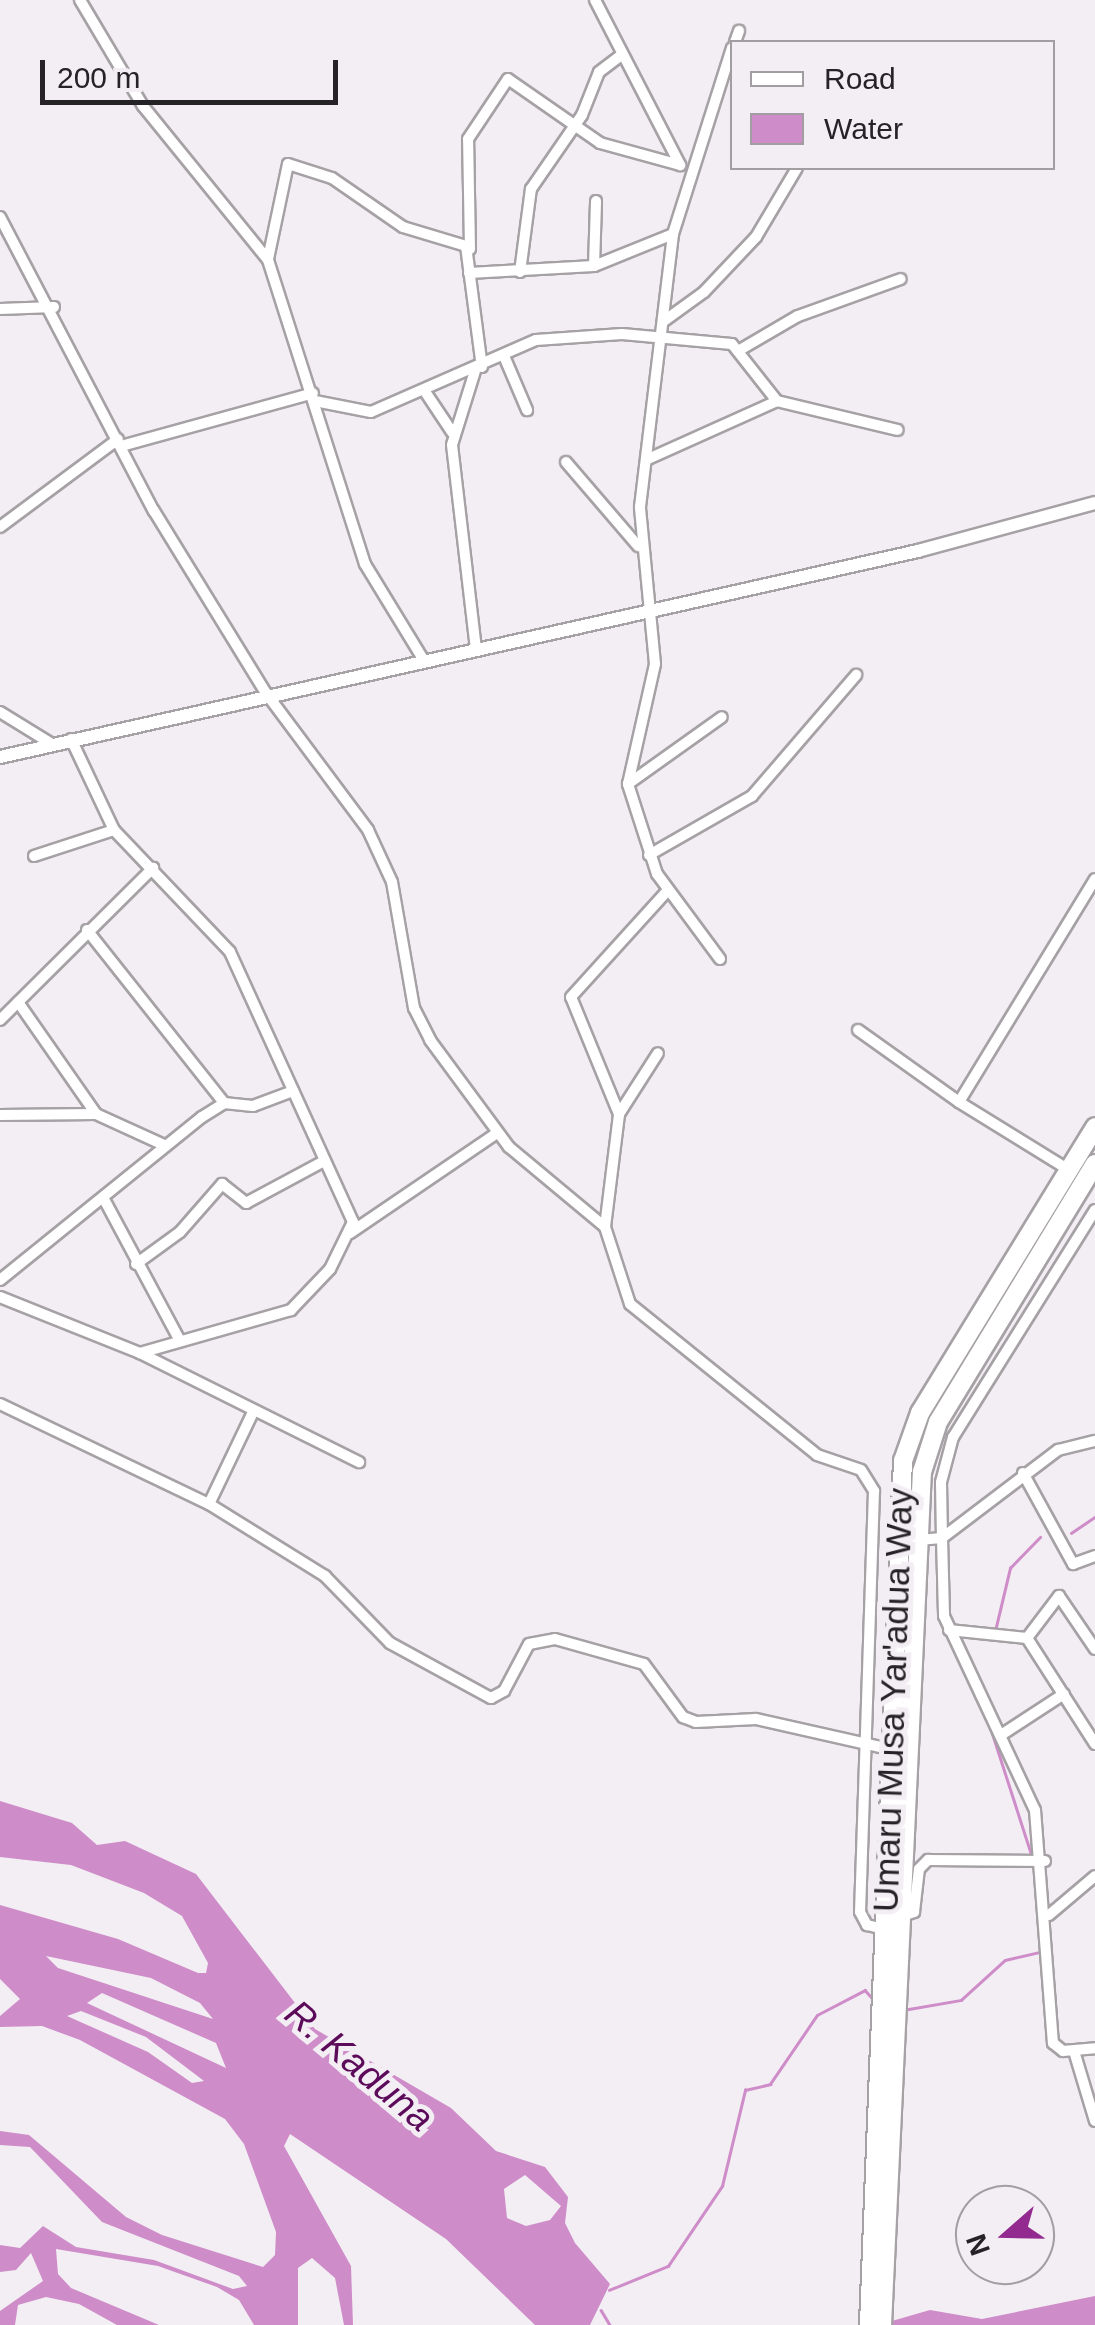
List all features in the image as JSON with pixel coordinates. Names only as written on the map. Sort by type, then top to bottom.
[{"type":"main road","name":"Umaru Musa Yar'adua Way","points":[[891,1923],[890,1748],[899,1492],[910,1436],[1095,1128]]},
{"type":"main road","name":"Umaru Musa Yar'adua Way","points":[[870,2325],[878,2268],[891,1923],[922,1472],[938,1422],[1095,1164]]},
{"type":"main road","name":"Umaru Musa Yar'adua Way","points":[[878,2268],[882,2325]]},
{"type":"street","points":[[80,0],[143,106],[268,260],[365,564],[423,660]]},
{"type":"street","points":[[595,0],[620,56],[687,180]]},
{"type":"street","points":[[720,958],[667,891],[649,855],[628,784],[655,664],[638,546],[673,234],[687,180],[730,55]]},
{"type":"street","points":[[520,272],[531,189],[574,123],[599,72],[620,56]]},
{"type":"street","points":[[452,432],[479,369],[470,273],[468,139],[508,80],[600,143],[680,165]]},
{"type":"street","points":[[268,260],[288,164],[332,178],[404,227],[470,249]]},
{"type":"street","points":[[664,321],[704,292],[756,236],[796,170]]},
{"type":"street","points":[[594,266],[596,201]]},
{"type":"street","points":[[0,217],[54,308],[120,442],[266,694],[368,830],[392,882],[414,1008],[497,1132],[605,1227]]},
{"type":"street","points":[[470,273],[594,266],[673,234]]},
{"type":"street","points":[[738,351],[798,316],[901,278]]},
{"type":"street","points":[[0,309],[54,308]]},
{"type":"street","points":[[0,527],[120,442],[314,397],[371,412],[426,393],[536,340],[662,337],[722,341],[738,351],[777,401]]},
{"type":"street","points":[[504,356],[527,410]]},
{"type":"street","points":[[426,393],[452,432],[476,648]]},
{"type":"street","points":[[648,458],[777,401],[898,430]]},
{"type":"street","points":[[566,462],[638,546]]},
{"type":"street","points":[[0,757],[648,611],[1095,503]]},
{"type":"street","points":[[649,855],[752,796],[856,676]]},
{"type":"street","points":[[0,712],[52,744]]},
{"type":"street","points":[[628,784],[722,717]]},
{"type":"street","points":[[71,738],[114,830],[230,952],[350,1212],[349,1234],[330,1269],[291,1310],[140,1353]]},
{"type":"street","points":[[34,856],[114,830]]},
{"type":"street","points":[[0,1020],[154,868]]},
{"type":"street","points":[[959,1102],[1095,878]]},
{"type":"street","points":[[619,1114],[572,998],[667,891]]},
{"type":"street","points":[[87,930],[224,1103]]},
{"type":"street","points":[[18,1002],[96,1114]]},
{"type":"street","points":[[858,1030],[959,1102],[1069,1170]]},
{"type":"street","points":[[658,1053],[619,1114],[605,1227],[634,1307],[817,1455],[861,1470],[874,1491],[860,1912],[866,1924],[891,1923],[914,1912],[919,1870],[928,1860],[1045,1861]]},
{"type":"street","points":[[0,1280],[106,1200],[164,1145],[224,1103],[253,1106],[293,1091]]},
{"type":"street","points":[[0,1115],[96,1114],[164,1145]]},
{"type":"street","points":[[349,1234],[497,1132]]},
{"type":"street","points":[[136,1264],[180,1232],[222,1184],[246,1203],[324,1162]]},
{"type":"street","points":[[106,1200],[180,1342]]},
{"type":"street","points":[[1095,1210],[953,1436],[941,1482],[940,1600],[949,1630],[1035,1810],[1045,1861],[1053,2043],[1074,2051],[1095,2048]]},
{"type":"street","points":[[0,1297],[140,1353],[358,1462]]},
{"type":"street","points":[[0,1404],[209,1504],[325,1576],[390,1643],[492,1698],[504,1691],[529,1644],[555,1639],[644,1664],[683,1717],[696,1722],[756,1719],[890,1748]]},
{"type":"street","points":[[209,1504],[253,1412]]},
{"type":"street","points":[[917,1540],[942,1538],[1023,1473],[1075,1440],[1095,1440]]},
{"type":"street","points":[[1023,1473],[1074,1564],[1095,1556]]},
{"type":"street","points":[[1027,1638],[1059,1596],[1095,1649]]},
{"type":"street","points":[[949,1630],[1027,1638]]},
{"type":"street","points":[[1027,1638],[1095,1744]]},
{"type":"street","points":[[1001,1734],[1064,1694]]},
{"type":"street","points":[[1049,1915],[1095,1876]]},
{"type":"street","points":[[1074,2051],[1095,2121]]},
{"type":"water","name":"R. Kaduna","points":[[0,1801],[72,1823],[97,1845],[125,1841],[196,1874],[315,2029],[451,2108],[496,2151],[545,2167],[568,2197],[565,2223],[575,2243],[610,2284],[590,2325],[535,2325],[446,2239],[290,2134],[284,2146],[351,2266],[353,2325],[344,2325],[335,2278],[312,2258],[298,2268],[298,2325],[254,2325],[239,2300],[217,2287],[158,2266],[56,2249],[58,2274],[71,2288],[159,2325],[117,2325],[79,2304],[46,2297],[18,2305],[15,2325],[0,2325],[0,2311],[43,2281],[31,2253],[16,2270],[0,2272],[0,2245],[20,2248],[43,2226],[76,2247],[154,2260],[233,2289],[247,2286],[239,2276],[102,2222],[30,2147],[0,2145],[0,2131],[29,2135],[126,2217],[162,2235],[263,2267],[275,2255],[276,2232],[244,2144],[225,2119],[80,2040],[42,2026],[0,2027],[0,2016],[20,1999],[0,1979],[0,1905],[118,1939],[206,1973],[208,1963],[182,1916],[144,1893],[71,1865],[0,1857]],"holes":[[[46,1956],[151,1978],[200,2003],[213,2019],[58,1968]],[[102,1993],[216,2043],[226,2068],[87,2003]],[[81,2011],[146,2037],[204,2081],[192,2083],[148,2052],[67,2016]],[[525,2175],[561,2206],[550,2220],[526,2226],[507,2218],[504,2189]]]},
{"type":"water","points":[[1095,2296],[1095,2325],[878,2325],[930,2310],[982,2319]]},
{"type":"waterway","points":[[1071,1533],[1095,1517]]},
{"type":"waterway","points":[[995,1631],[1010,1568],[1040,1537]]},
{"type":"waterway","points":[[990,1726],[1031,1853]]},
{"type":"waterway","points":[[903,2010],[961,2000],[1005,1960],[1043,1951]]},
{"type":"waterway","points":[[609,2290],[668,2266],[722,2186],[745,2090],[770,2084],[817,2015],[865,1990],[874,2000]]},
{"type":"waterway","points":[[601,2310],[610,2325]]}]
